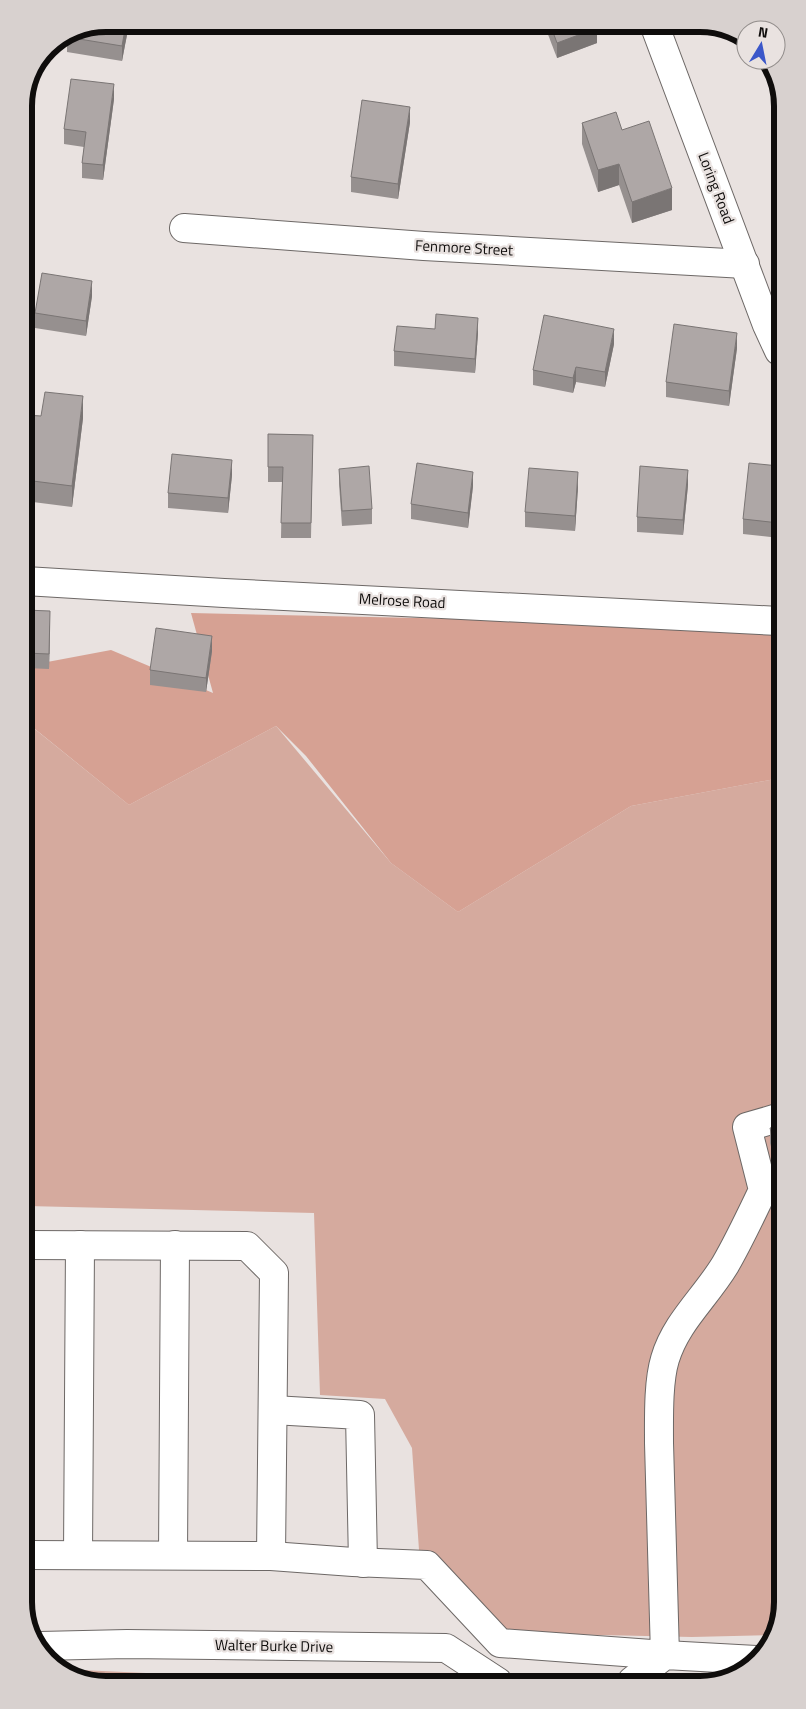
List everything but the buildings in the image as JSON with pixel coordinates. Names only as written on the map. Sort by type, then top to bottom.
[{"type":"street","name":"Loring Road","points":[[657,33],[774,342]]},
{"type":"street","name":"Fenmore Street","points":[[184,228],[424,246],[745,264]]},
{"type":"street","name":"Melrose Road","points":[[33,581],[774,621]]},
{"type":"street","points":[[665,1655],[659,1443],[659,1415],[664,1360],[678,1327],[707,1292],[772,1188],[747,1127],[774,1119]]},
{"type":"street","points":[[32,1245],[247,1246],[274,1273],[271,1556]]},
{"type":"street","points":[[78,1555],[80,1245]]},
{"type":"street","points":[[172,1555],[175,1245]]},
{"type":"street","points":[[273,1410],[360,1415],[363,1563]]},
{"type":"street","points":[[32,1555],[271,1556],[363,1563],[427,1565],[500,1643],[746,1659]]},
{"type":"street","name":"Walter Burke Drive","points":[[47,1646],[127,1644],[446,1648],[489,1676]]},
{"type":"street","points":[[638,1676],[665,1655]]},
{"type":"shaded area","points":[[191,613],[774,626],[774,779],[631,806],[458,912],[391,863],[306,756],[276,726],[129,805],[33,727],[33,665],[111,650],[213,693]]},
{"type":"shaded area","points":[[276,726],[391,863],[458,912],[631,806],[774,779],[774,1602],[771,1622],[766,1635],[692,1637],[507,1633],[419,1550],[412,1448],[385,1399],[320,1395],[314,1213],[32,1206],[33,727],[129,805]]},
{"type":"shaded area","points":[[76,1670],[210,1676],[102,1676]]}]
